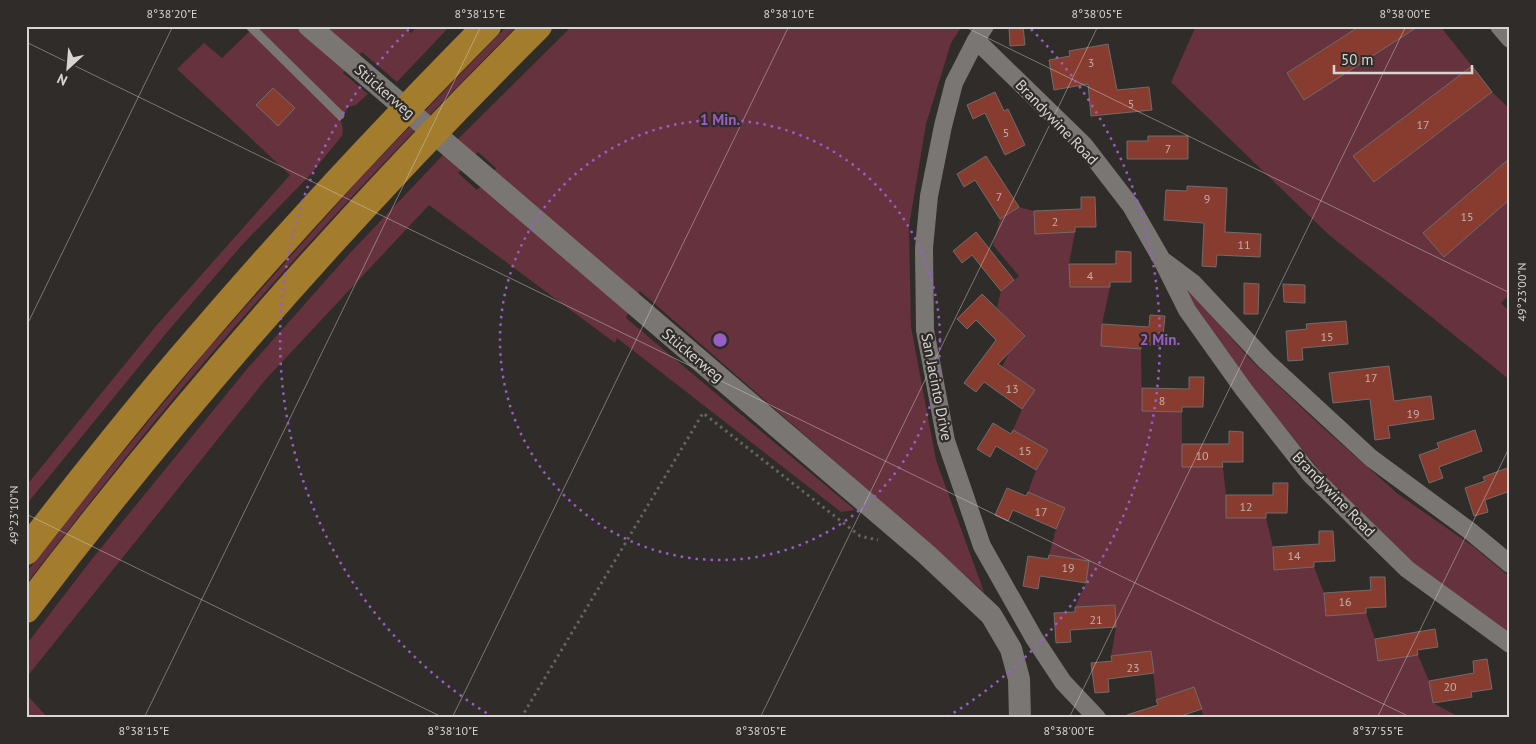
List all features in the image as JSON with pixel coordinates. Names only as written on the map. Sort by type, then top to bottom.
[{"type":"highway","points":[[26,551],[145,402],[260,267],[357,161],[487,26]]},
{"type":"highway","points":[[26,609],[116,494],[278,300],[375,194],[538,26]]},
{"type":"street","name":"Stückerweg","points":[[309,26],[918,547],[991,615],[1011,649],[1019,679],[1020,718]]},
{"type":"street","points":[[1500,26],[1510,39]]},
{"type":"street","name":"Brandywine Road","points":[[981,33],[1084,146],[1131,206],[1162,260],[1187,310],[1244,390],[1310,474],[1407,568],[1510,644]]},
{"type":"street","name":"San Jacinto Drive","points":[[981,33],[954,83],[929,196],[924,248],[925,330],[946,442],[982,546],[1034,638],[1063,682],[1097,718]]},
{"type":"street","name":"Brandywine Road","points":[[1162,260],[1193,283],[1266,360],[1371,458],[1470,531],[1510,564]]},
{"type":"lane","points":[[250,26],[340,115]]},
{"type":"path","points":[[521,718],[703,413],[860,536],[879,541]]},
{"type":"shaded area","points":[[250,26],[296,26],[346,69],[343,73],[368,94],[356,105],[348,107],[341,120],[342,136],[310,175],[242,245],[168,331],[26,505],[26,486],[156,326],[290,175],[177,69],[204,43],[222,58],[252,29]]},
{"type":"shaded area","points":[[323,26],[402,26],[411,33],[418,26],[450,26],[397,82],[362,52],[358,56]]},
{"type":"shaded area","points":[[507,26],[517,26],[331,219],[242,319],[155,421],[26,584],[26,573],[63,525],[207,350],[363,175]]},
{"type":"shaded area","points":[[572,26],[962,26],[951,43],[926,124],[909,226],[911,327],[936,460],[984,592],[640,291],[637,296],[493,173],[496,168],[478,152],[458,173],[477,190],[481,186],[629,311],[626,318],[855,510],[841,512],[617,338],[615,343],[429,205],[266,379],[26,678],[26,645],[92,559],[247,369],[351,252],[460,137]]},
{"type":"shaded area","points":[[1196,26],[1360,26],[1287,73],[1304,100],[1419,26],[1440,26],[1472,66],[1354,156],[1374,182],[1492,92],[1510,109],[1510,158],[1424,233],[1444,256],[1510,199],[1510,294],[1501,303],[1510,312],[1510,380],[1328,234],[1171,82]]},
{"type":"shaded area","points":[[1019,207],[1034,211],[1035,234],[1075,232],[1069,264],[1070,287],[1110,287],[1102,324],[1101,346],[1141,349],[1142,411],[1182,412],[1182,467],[1223,467],[1226,518],[1266,518],[1273,547],[1274,570],[1314,567],[1324,593],[1326,615],[1366,613],[1375,639],[1379,661],[1418,655],[1429,681],[1433,703],[1461,718],[1204,718],[1194,687],[1156,700],[1151,651],[1111,656],[1116,627],[1115,605],[1075,607],[1086,583],[1089,561],[1049,555],[1056,529],[1065,508],[1028,492],[1036,470],[1048,450],[1013,430],[1022,409],[1035,390],[1002,367],[1009,353],[1025,336],[997,308],[1001,291],[1019,276],[993,245],[1000,219]]},
{"type":"shaded area","points":[[1186,287],[1249,358],[1320,425],[1398,494],[1474,547],[1510,577],[1510,635],[1410,560],[1320,471],[1253,388],[1184,290]]},
{"type":"shaded area","points":[[26,694],[48,718],[26,718]]},
{"type":"building","points":[[1009,26],[1023,26],[1025,45],[1010,46]]},
{"type":"building","points":[[1360,26],[1419,26],[1304,100],[1287,73]]},
{"type":"building","points":[[1108,44],[1117,90],[1149,87],[1152,110],[1091,116],[1088,84],[1054,90],[1049,60],[1070,56],[1069,51]]},
{"type":"building","points":[[1472,66],[1492,92],[1374,182],[1353,156]]},
{"type":"building","points":[[273,88],[295,108],[278,126],[256,105]]},
{"type":"building","points":[[995,92],[1004,111],[1008,109],[1025,145],[1005,155],[985,113],[973,119],[967,105]]},
{"type":"building","points":[[1148,136],[1188,136],[1188,159],[1127,159],[1127,141],[1148,141]]},
{"type":"building","points":[[986,156],[1019,207],[1000,219],[975,180],[964,187],[957,174]]},
{"type":"building","points":[[1510,158],[1510,199],[1444,257],[1423,233]]},
{"type":"building","points":[[1187,186],[1227,188],[1225,232],[1261,234],[1260,257],[1217,255],[1216,267],[1202,266],[1204,223],[1164,220],[1166,190],[1187,191]]},
{"type":"building","points":[[1081,197],[1095,197],[1096,227],[1075,227],[1075,232],[1035,234],[1034,211],[1081,209]]},
{"type":"building","points":[[976,232],[1014,280],[1001,291],[972,255],[962,263],[953,251]]},
{"type":"building","points":[[1116,251],[1131,252],[1131,282],[1110,282],[1110,287],[1070,287],[1069,264],[1116,264]]},
{"type":"building","points":[[1244,283],[1259,284],[1258,314],[1244,314]]},
{"type":"building","points":[[1283,284],[1305,285],[1305,303],[1284,302]]},
{"type":"building","points":[[982,294],[1025,336],[998,364],[1035,390],[1022,409],[984,382],[976,392],[964,383],[996,340],[976,320],[967,329],[957,319]]},
{"type":"building","points":[[1150,315],[1165,316],[1162,346],[1141,344],[1141,349],[1101,346],[1102,324],[1149,327]]},
{"type":"building","points":[[1346,321],[1348,344],[1302,348],[1303,360],[1288,361],[1286,331],[1307,329],[1306,324]]},
{"type":"building","points":[[1389,366],[1394,401],[1431,396],[1434,419],[1388,426],[1390,438],[1375,440],[1370,399],[1333,403],[1329,373]]},
{"type":"building","points":[[1189,377],[1204,377],[1203,407],[1182,407],[1182,412],[1142,411],[1142,388],[1189,389]]},
{"type":"building","points":[[993,423],[1011,434],[1013,430],[1048,450],[1036,470],[996,446],[990,457],[977,449]]},
{"type":"building","points":[[1475,430],[1482,451],[1439,467],[1443,478],[1429,483],[1419,455],[1439,448],[1437,443]]},
{"type":"building","points":[[1229,431],[1243,432],[1243,462],[1222,462],[1223,467],[1182,467],[1182,444],[1229,444]]},
{"type":"building","points":[[1510,467],[1510,491],[1485,500],[1488,512],[1474,516],[1465,488],[1485,481],[1483,477]]},
{"type":"building","points":[[1273,483],[1288,483],[1287,513],[1266,513],[1266,518],[1226,518],[1226,495],[1273,495]]},
{"type":"building","points":[[1007,488],[1026,496],[1028,492],[1065,508],[1056,529],[1013,510],[1008,521],[995,515]]},
{"type":"building","points":[[1319,531],[1333,531],[1335,561],[1314,562],[1314,567],[1274,570],[1273,547],[1319,544]]},
{"type":"building","points":[[1049,555],[1089,561],[1086,583],[1040,576],[1038,589],[1023,586],[1028,556],[1048,559]]},
{"type":"building","points":[[1370,577],[1385,577],[1386,607],[1366,608],[1366,613],[1326,616],[1324,593],[1371,590]]},
{"type":"building","points":[[1115,605],[1116,627],[1070,630],[1071,642],[1056,643],[1054,613],[1075,612],[1075,607]]},
{"type":"building","points":[[1435,629],[1438,647],[1417,650],[1418,655],[1378,661],[1375,639]]},
{"type":"building","points":[[1151,651],[1154,673],[1108,679],[1109,692],[1095,693],[1091,663],[1112,661],[1111,656]]},
{"type":"building","points":[[1487,659],[1492,689],[1471,692],[1472,697],[1433,703],[1429,681],[1474,673],[1473,661]]},
{"type":"building","points":[[1194,687],[1202,709],[1175,718],[1127,718],[1127,715],[1158,705],[1156,700]]}]
